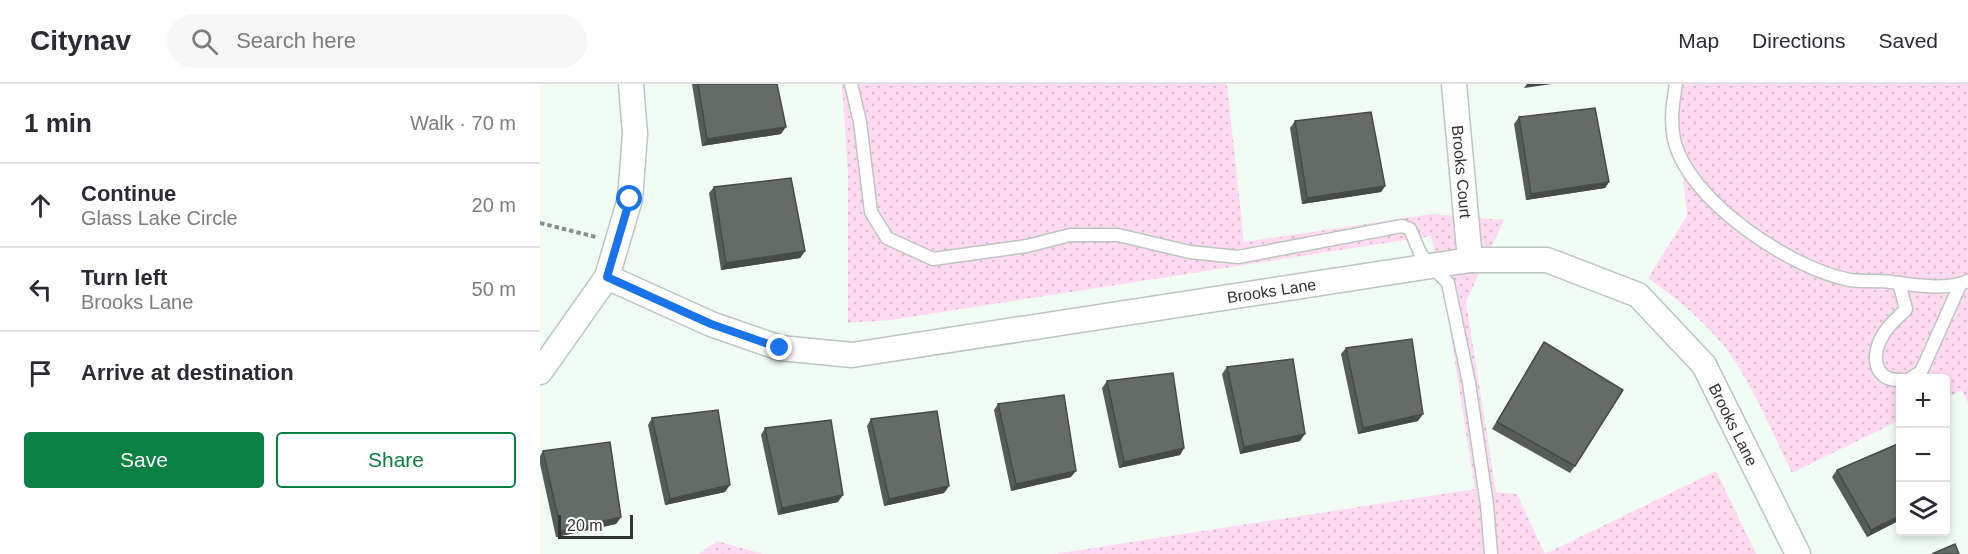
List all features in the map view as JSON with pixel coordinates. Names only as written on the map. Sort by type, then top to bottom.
[{"type":"street","points":[[540,372],[607,277],[630,199],[635,134],[632,84]]},
{"type":"street","name":"Brooks Court","points":[[1454,84],[1470,260]]},
{"type":"street","name":"Brooks Lane","points":[[607,277],[711,324],[780,348],[852,355],[1470,260],[1547,260],[1638,295],[1704,365],[1798,554]]},
{"type":"lane","points":[[851,84],[860,122],[871,212],[887,238],[933,259],[1027,246],[1070,235],[1118,235],[1190,252],[1238,257],[1402,226],[1410,229],[1421,255],[1448,283],[1469,383],[1487,505],[1491,554]]},
{"type":"lane","points":[[1676,84],[1671,111],[1674,140],[1684,163],[1735,222],[1776,251],[1821,271],[1851,280],[1964,283],[1921,372],[1918,374]]},
{"type":"lane","points":[[1896,380],[1890,381],[1878,371],[1875,357],[1883,334],[1906,309],[1899,283]]},
{"type":"path","points":[[540,223],[616,244]]},
{"type":"shaded area","points":[[842,84],[1227,84],[1244,242],[1432,214],[1504,220],[1466,302],[1496,492],[1517,494],[1545,554],[1054,554],[1475,489],[1446,304],[1431,236],[890,320],[848,323],[848,173]]},
{"type":"shaded area","points":[[1673,84],[1968,84],[1968,403],[1962,390],[1950,396],[1950,374],[1896,374],[1896,422],[1792,473],[1754,394],[1727,350],[1690,311],[1648,278],[1687,216]]},
{"type":"shaded area","points":[[1716,471],[1756,554],[1545,554]]},
{"type":"shaded area","points":[[717,541],[763,554],[699,554]]},
{"type":"building","points":[[698,84],[777,84],[786,127],[707,139]]},
{"type":"building","points":[[1595,108],[1609,182],[1531,194],[1519,117]]},
{"type":"building","points":[[1371,112],[1385,186],[1307,198],[1295,121]]},
{"type":"building","points":[[791,178],[805,251],[726,263],[714,187]]},
{"type":"building","points":[[1412,339],[1423,414],[1363,428],[1346,348]]},
{"type":"building","points":[[1544,342],[1623,390],[1575,466],[1497,422]]},
{"type":"building","points":[[1293,359],[1305,434],[1244,447],[1227,367]]},
{"type":"building","points":[[1173,373],[1184,448],[1124,462],[1107,381]]},
{"type":"building","points":[[1064,395],[1076,471],[1016,484],[998,404]]},
{"type":"building","points":[[718,410],[730,485],[670,499],[652,418]]},
{"type":"building","points":[[937,411],[949,486],[889,499],[871,419]]},
{"type":"building","points":[[831,420],[843,495],[782,508],[765,428]]},
{"type":"building","points":[[610,442],[621,517],[561,531],[543,451]]},
{"type":"building","points":[[1896,445],[1896,518],[1871,530],[1837,470]]},
{"type":"building","points":[[1955,544],[1959,554],[1932,554]]},
{"type":"route","points":[[630,199],[607,277],[711,324],[780,348]]}]
